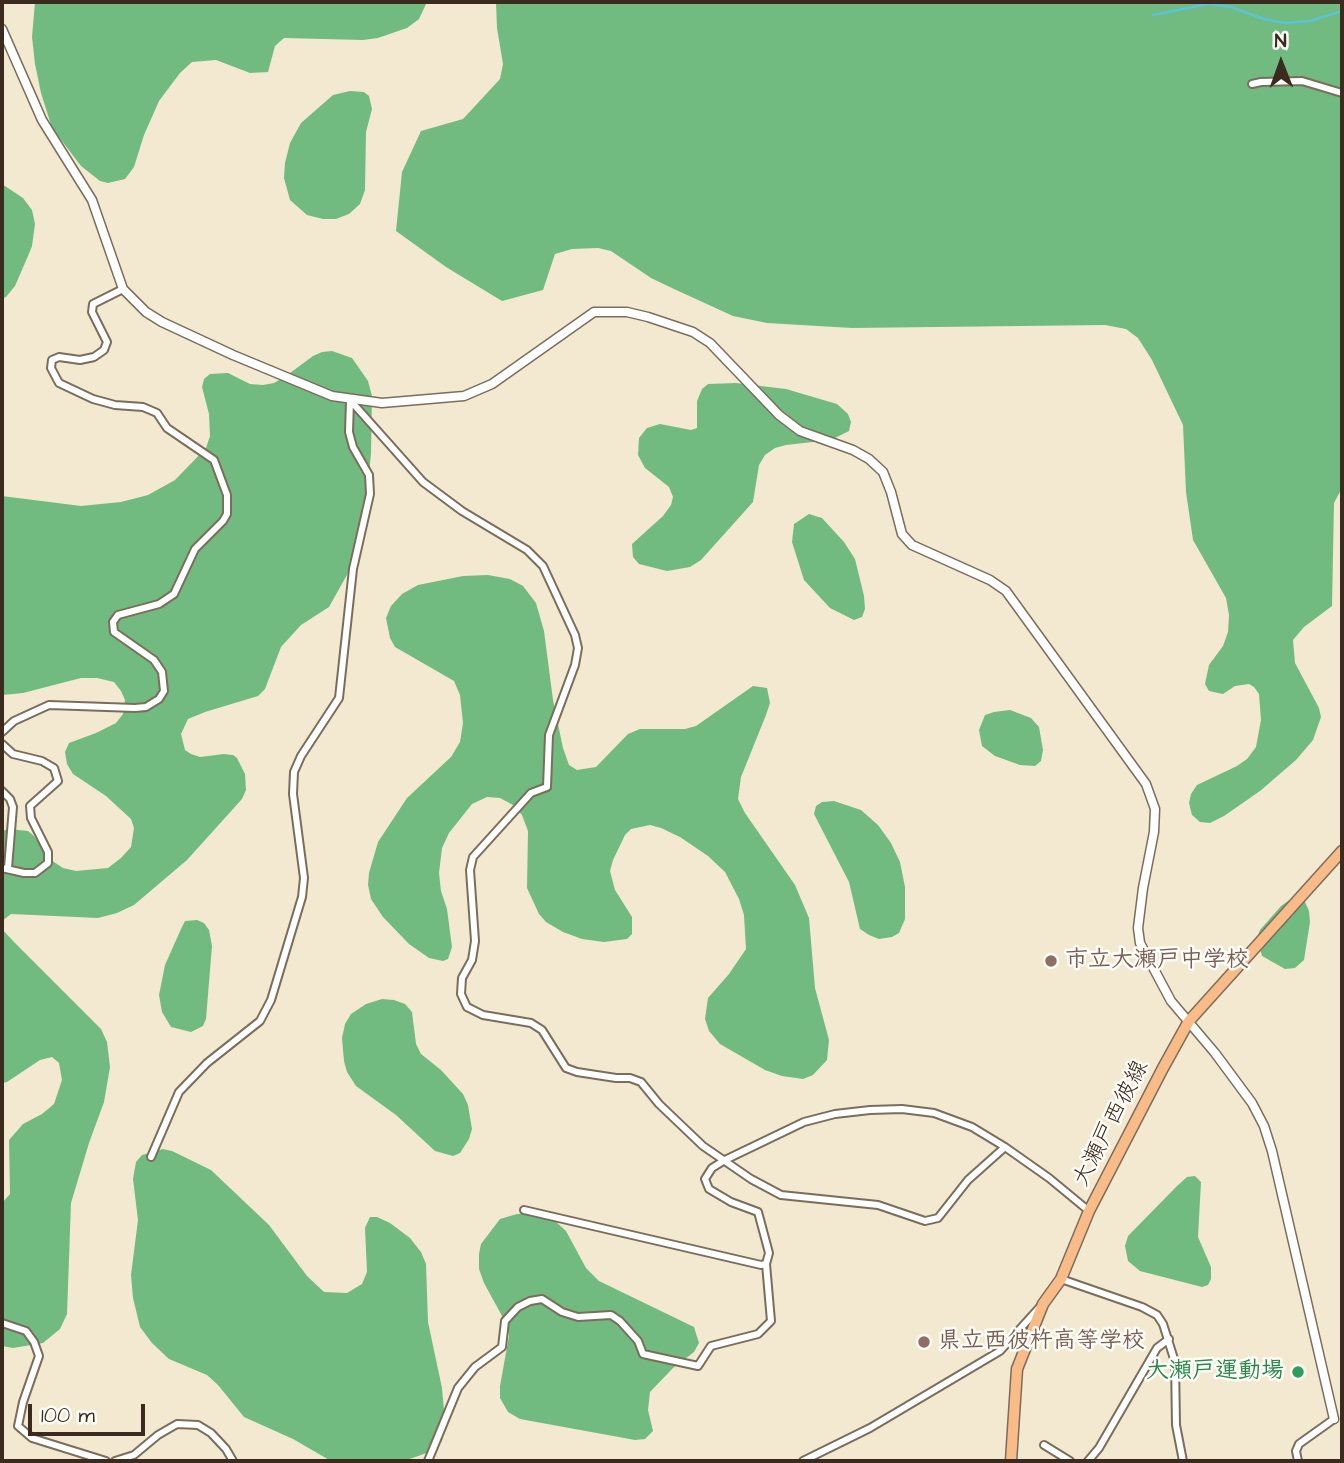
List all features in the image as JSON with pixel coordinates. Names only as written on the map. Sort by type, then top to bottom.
[{"type":"main road","name":"大瀬戸西彼線","points":[[1011,1461],[1017,1369],[1043,1304],[1060,1279],[1126,1135],[1189,1021],[1342,851]]},
{"type":"street","points":[[2,29],[42,120],[92,200],[123,289],[146,312],[163,322],[233,355],[332,396],[382,403],[464,396],[492,384],[594,312],[627,312],[693,332],[710,343],[779,415],[800,432],[853,450],[869,459],[883,472],[902,534],[912,545],[990,580],[1006,591],[1146,784],[1155,809],[1154,832],[1143,888],[1140,943],[1171,1002],[1189,1021],[1252,1103],[1264,1126],[1334,1419],[1299,1444],[1296,1451],[1298,1461]]},
{"type":"street","points":[[1252,84],[1303,81],[1342,93]]},
{"type":"street","points":[[2,732],[14,721],[41,706],[135,708],[146,707],[159,699],[164,691],[162,672],[154,660],[114,632],[113,622],[118,615],[159,604],[174,594],[195,549],[228,513],[222,475],[214,460],[167,428],[157,413],[143,407],[116,405],[93,399],[60,383],[51,368],[52,360],[59,357],[80,360],[94,357],[104,351],[107,342],[92,312],[93,304],[123,289]]},
{"type":"street","points":[[151,1157],[179,1092],[207,1063],[260,1021],[271,1000],[302,897],[304,878],[293,794],[294,772],[339,698],[353,569],[370,494],[369,475],[353,447],[349,432],[350,400]]},
{"type":"street","points":[[350,400],[423,482],[462,511],[527,550],[543,566],[576,635],[578,648],[575,665],[549,735],[547,787],[531,793],[473,857],[470,870],[475,941],[472,960],[462,978],[461,994],[467,1007],[483,1015],[521,1020],[542,1030],[566,1068],[641,1082],[659,1104],[703,1146],[751,1179],[781,1195],[878,1205],[925,1222],[937,1218],[968,1180],[1005,1147]]},
{"type":"street","points":[[2,744],[13,754],[42,761],[54,768],[58,781],[30,806],[31,818],[48,852],[48,863],[34,873],[5,868],[13,807],[2,791]]},
{"type":"street","points":[[428,1461],[458,1388],[475,1367],[502,1347],[505,1321],[517,1307],[530,1301],[542,1299],[562,1312],[579,1317],[611,1315],[638,1341],[643,1354],[698,1366],[711,1346],[758,1334],[771,1321],[766,1265],[769,1253],[758,1212],[731,1202],[709,1189],[705,1179],[712,1168],[725,1160],[804,1122],[835,1114],[870,1110],[902,1109],[934,1113],[972,1127],[1005,1147],[1089,1211]]},
{"type":"street","points":[[524,1210],[766,1265]]},
{"type":"street","points":[[1060,1279],[1157,1315],[1170,1339],[1175,1362],[1176,1425],[1183,1461]]},
{"type":"street","points":[[803,1461],[870,1428],[1000,1351],[1043,1304]]},
{"type":"street","points":[[2,1323],[26,1331],[34,1342],[38,1356],[18,1426],[32,1438],[106,1461]]},
{"type":"street","points":[[1088,1461],[1099,1448],[1157,1348],[1170,1339]]},
{"type":"street","points":[[116,1461],[134,1455],[177,1424],[198,1425],[211,1433],[233,1461]]},
{"type":"street","points":[[1044,1445],[1070,1461]]},
{"type":"green space","points":[[35,2],[427,2],[419,19],[407,28],[378,38],[284,38],[275,46],[268,72],[250,73],[216,60],[192,62],[159,101],[134,167],[125,179],[108,183],[100,181],[81,166],[52,128],[35,64],[32,37]]},
{"type":"green space","points":[[496,2],[1342,2],[1342,488],[1334,503],[1332,606],[1304,627],[1293,640],[1295,663],[1319,708],[1321,717],[1313,740],[1296,760],[1260,791],[1224,816],[1210,823],[1200,822],[1192,815],[1189,803],[1197,785],[1237,766],[1247,759],[1256,747],[1261,720],[1259,694],[1249,684],[1235,686],[1223,694],[1209,691],[1205,684],[1209,665],[1223,646],[1228,632],[1226,598],[1193,540],[1186,492],[1183,425],[1152,360],[1138,338],[1126,329],[1105,325],[852,328],[767,323],[733,316],[651,278],[611,251],[598,248],[572,249],[555,254],[543,290],[502,301],[446,267],[396,231],[402,172],[421,131],[463,119],[500,79],[503,64]]},
{"type":"green space","points":[[350,91],[364,92],[369,96],[372,109],[366,132],[365,190],[360,204],[349,214],[336,219],[307,215],[290,200],[284,178],[290,143],[301,123],[333,95]]},
{"type":"green space","points":[[2,184],[23,198],[32,210],[35,224],[32,246],[15,286],[2,299]]},
{"type":"green space","points":[[332,351],[352,358],[368,381],[372,396],[371,454],[364,518],[348,573],[329,607],[301,625],[281,647],[265,689],[258,696],[188,719],[181,734],[185,750],[191,754],[200,757],[224,754],[237,758],[245,774],[246,790],[242,799],[187,860],[134,905],[98,918],[11,914],[2,921],[2,831],[28,831],[48,858],[63,868],[76,871],[108,868],[131,847],[134,828],[131,819],[106,796],[73,774],[67,764],[65,752],[69,743],[116,723],[123,714],[125,700],[114,682],[81,678],[23,693],[2,695],[2,496],[81,506],[121,502],[148,495],[175,480],[206,448],[210,436],[209,414],[202,387],[204,379],[210,374],[228,373],[250,384],[263,385],[274,383],[322,352]]},
{"type":"green space","points":[[736,383],[786,389],[837,404],[848,414],[851,422],[849,431],[831,440],[775,448],[765,455],[759,465],[753,502],[701,560],[690,567],[667,571],[639,564],[633,557],[632,544],[663,516],[673,497],[669,487],[645,468],[638,455],[639,438],[647,428],[660,424],[691,430],[697,428],[697,401],[702,389],[708,384]]},
{"type":"green space","points":[[809,514],[822,518],[855,559],[864,596],[865,609],[862,617],[854,620],[830,608],[804,580],[792,542],[794,524]]},
{"type":"green space","points":[[488,575],[510,579],[523,586],[536,603],[544,631],[553,700],[563,748],[569,765],[577,770],[596,767],[628,734],[640,729],[685,729],[696,726],[753,686],[767,688],[770,703],[741,777],[738,799],[795,885],[809,918],[815,988],[829,1040],[827,1060],[813,1075],[803,1079],[765,1070],[720,1044],[709,1031],[705,1019],[708,998],[746,949],[744,915],[725,872],[708,856],[661,828],[650,825],[631,829],[625,835],[613,860],[610,871],[615,890],[632,917],[632,934],[627,939],[604,942],[582,939],[546,922],[539,914],[527,888],[528,831],[522,815],[513,805],[500,798],[487,797],[472,804],[449,833],[442,848],[439,873],[452,947],[448,959],[443,961],[429,958],[409,944],[383,917],[371,899],[369,873],[378,842],[407,798],[451,757],[460,742],[463,723],[460,695],[454,681],[395,647],[390,638],[386,618],[391,606],[402,594],[418,585],[463,576]]},
{"type":"green space","points":[[1010,710],[1031,718],[1039,727],[1043,750],[1041,761],[1035,766],[1020,765],[995,756],[982,746],[979,730],[985,715]]},
{"type":"green space","points":[[834,801],[861,810],[878,825],[900,862],[905,887],[905,919],[899,933],[892,937],[879,939],[860,929],[849,882],[814,814],[816,806],[822,802]]},
{"type":"green space","points":[[1299,898],[1305,902],[1310,922],[1304,960],[1295,968],[1285,969],[1262,956],[1257,938],[1260,930],[1281,906],[1291,899]]},
{"type":"green space","points":[[197,920],[204,923],[209,930],[212,946],[206,1019],[203,1026],[191,1032],[171,1027],[162,1012],[159,995],[165,965],[185,921]]},
{"type":"green space","points":[[2,929],[101,1029],[107,1042],[110,1067],[104,1102],[71,1203],[67,1314],[60,1329],[43,1343],[13,1348],[2,1346],[2,1203],[10,1194],[9,1140],[23,1124],[54,1104],[62,1080],[59,1063],[52,1057],[40,1060],[2,1083]]},
{"type":"green space","points":[[382,999],[405,1004],[412,1012],[416,1044],[421,1054],[441,1070],[463,1094],[468,1105],[472,1129],[460,1153],[453,1156],[435,1151],[396,1115],[356,1086],[347,1072],[342,1038],[345,1024],[351,1014],[366,1004]]},
{"type":"green space","points":[[163,1149],[211,1170],[269,1225],[307,1276],[324,1292],[347,1293],[362,1284],[367,1272],[365,1228],[370,1217],[390,1223],[410,1238],[426,1264],[428,1322],[442,1388],[445,1422],[442,1441],[435,1450],[404,1461],[331,1461],[293,1439],[244,1417],[207,1375],[169,1359],[152,1343],[140,1327],[133,1298],[131,1275],[138,1220],[133,1179],[136,1162],[142,1155]]},
{"type":"green space","points":[[1195,1176],[1201,1182],[1198,1237],[1211,1267],[1211,1279],[1208,1285],[1202,1287],[1140,1271],[1128,1261],[1125,1246],[1128,1236],[1177,1186],[1187,1177]]},
{"type":"green space","points":[[533,1213],[543,1214],[566,1231],[586,1268],[599,1281],[694,1327],[699,1343],[694,1352],[673,1368],[650,1392],[648,1410],[653,1431],[645,1439],[635,1440],[520,1419],[508,1412],[500,1398],[509,1336],[507,1325],[484,1283],[479,1269],[479,1254],[481,1244],[500,1219]]},
{"type":"waterway","points":[[1153,15],[1208,4],[1231,7],[1264,19],[1285,23],[1310,21],[1342,11]]},
{"type":"place","name":"市立大瀬戸中学校","points":[[1051,961]]},
{"type":"place","name":"県立西彼杵高等学校","points":[[924,1342]]},
{"type":"place","name":"大瀬戸運動場","points":[[1298,1372]]}]
